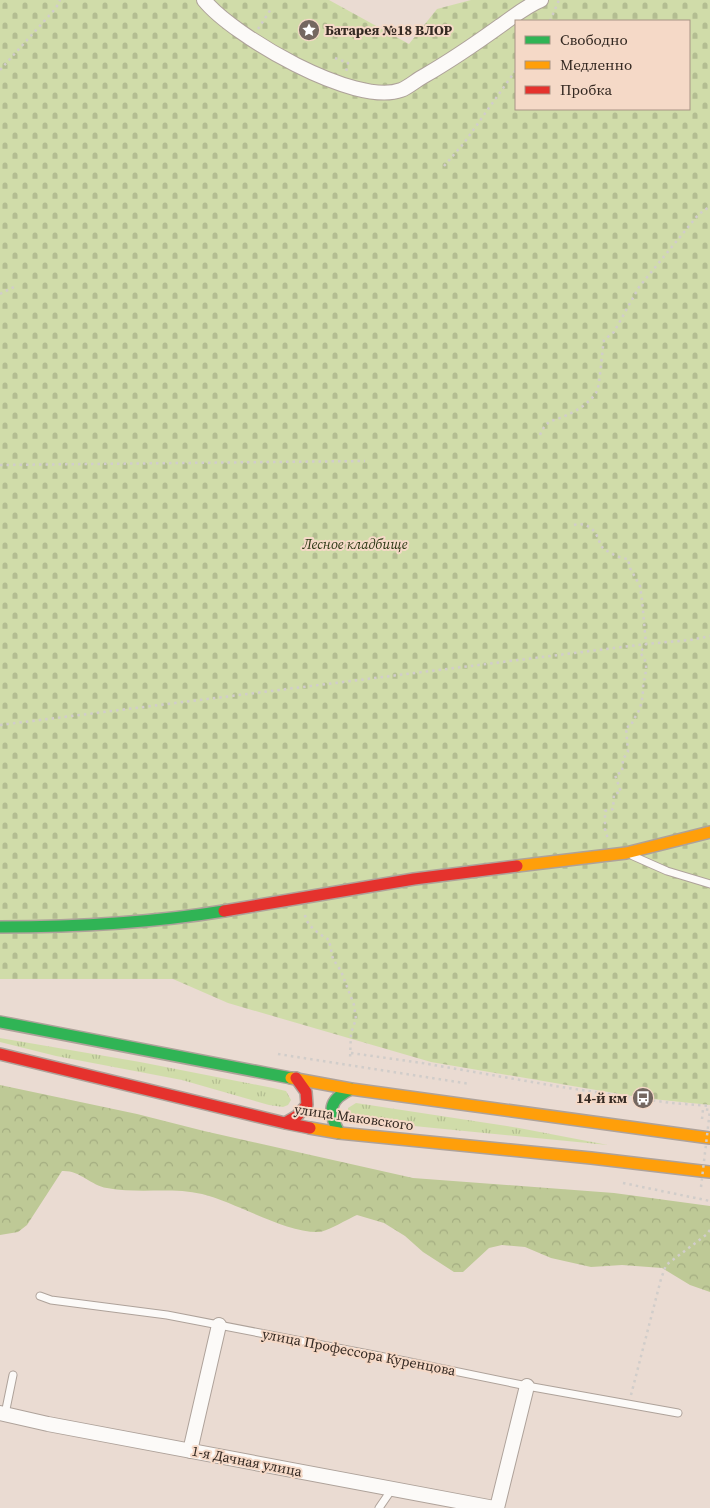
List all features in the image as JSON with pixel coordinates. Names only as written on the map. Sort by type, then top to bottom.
[{"type":"main road","points":[[0,927],[77,925],[195,916],[301,900],[414,879],[563,859],[626,853],[710,832]]},
{"type":"main road","name":"улица Маковского","points":[[0,1022],[351,1089],[710,1138]]},
{"type":"main road","name":"улица Маковского","points":[[0,1054],[285,1124],[338,1133],[591,1158],[710,1172]]},
{"type":"main road","points":[[285,1124],[297,1116],[307,1105],[306,1092],[296,1078]]},
{"type":"main road","points":[[338,1133],[332,1121],[331,1109],[336,1098],[351,1089]]},
{"type":"street","points":[[204,0],[221,18],[291,64],[343,84],[374,93],[400,90],[437,69],[519,12],[541,0]]},
{"type":"street","points":[[190,1451],[219,1325]]},
{"type":"street","points":[[495,1508],[527,1386]]},
{"type":"street","name":"1-я Дачная улица","points":[[3,1413],[48,1424],[495,1508]]},
{"type":"lane","points":[[626,853],[667,871],[710,884]]},
{"type":"lane","name":"улица Профессора Куренцова","points":[[40,1296],[51,1300],[167,1315],[678,1414]]},
{"type":"lane","points":[[3,1413],[13,1375]]},
{"type":"lane","points":[[379,1508],[392,1489]]},
{"type":"path","points":[[0,70],[56,8],[60,0]]},
{"type":"path","points":[[550,20],[560,0]]},
{"type":"path","points":[[252,38],[271,9]]},
{"type":"path","points":[[335,58],[348,63],[343,84]]},
{"type":"path","points":[[444,166],[464,143],[515,71]]},
{"type":"path","points":[[540,435],[544,426],[551,420],[567,415],[587,402],[597,391],[604,340],[614,332],[639,287],[698,215],[710,206]]},
{"type":"path","points":[[0,294],[16,286]]},
{"type":"path","points":[[0,465],[365,461]]},
{"type":"path","points":[[574,525],[581,523],[588,526],[596,533],[601,546],[620,558],[628,559],[630,568],[640,586],[646,644],[640,653],[644,657],[647,674],[639,710],[631,726],[626,727],[628,752],[623,759],[622,772],[615,775],[621,792],[614,794],[613,809],[605,811],[605,829],[613,854]]},
{"type":"path","points":[[0,725],[710,636]]},
{"type":"path","points":[[301,900],[306,921],[329,940],[333,959],[342,970],[354,1005],[356,1019],[351,1033],[350,1059]]},
{"type":"path","points":[[351,1054],[409,1061],[453,1071],[671,1103],[710,1106]]},
{"type":"path","points":[[701,1187],[710,1110],[703,1109],[703,1115]]},
{"type":"path","points":[[628,1404],[666,1265],[710,1230]]},
{"type":"green space","name":"Лесное кладбище","points":[[0,0],[329,0],[409,44],[437,9],[471,0],[710,0],[710,1105],[643,1098],[431,1062],[228,1003],[173,979],[0,979]]},
{"type":"green space","points":[[0,1038],[140,1062],[273,1088],[286,1091],[291,1100],[288,1105],[283,1107],[269,1105],[182,1080],[56,1056],[0,1042]]},
{"type":"green space","points":[[0,1085],[137,1114],[413,1178],[614,1193],[710,1206],[710,1292],[690,1285],[662,1268],[622,1265],[591,1267],[551,1258],[525,1247],[502,1245],[489,1248],[463,1272],[454,1272],[384,1223],[357,1215],[323,1231],[306,1231],[291,1228],[202,1194],[179,1191],[107,1188],[68,1171],[62,1171],[27,1225],[18,1232],[0,1235]]},
{"type":"green space","points":[[356,1103],[519,1128],[608,1145],[353,1120],[348,1116],[348,1108]]},
{"type":"traffic: fast","points":[[0,927],[112,924],[224,911]]},
{"type":"traffic: fast","points":[[0,1022],[291,1078]]},
{"type":"traffic: fast","points":[[339,1133],[333,1118],[332,1107],[338,1097],[351,1089]]},
{"type":"traffic: slow","points":[[517,866],[626,853],[710,832]]},
{"type":"traffic: slow","points":[[291,1078],[351,1089],[710,1138]]},
{"type":"traffic: slow","points":[[310,1128],[339,1133],[710,1172]]},
{"type":"traffic: jam","points":[[224,911],[414,879],[517,866]]},
{"type":"traffic: jam","points":[[0,1054],[310,1128]]},
{"type":"traffic: jam","points":[[285,1123],[297,1116],[307,1105],[306,1092],[296,1078]]},
{"type":"place","name":"Батарея №18 ВЛОР","points":[[309,30]]},
{"type":"place","name":"14-й км","points":[[643,1098]]}]
